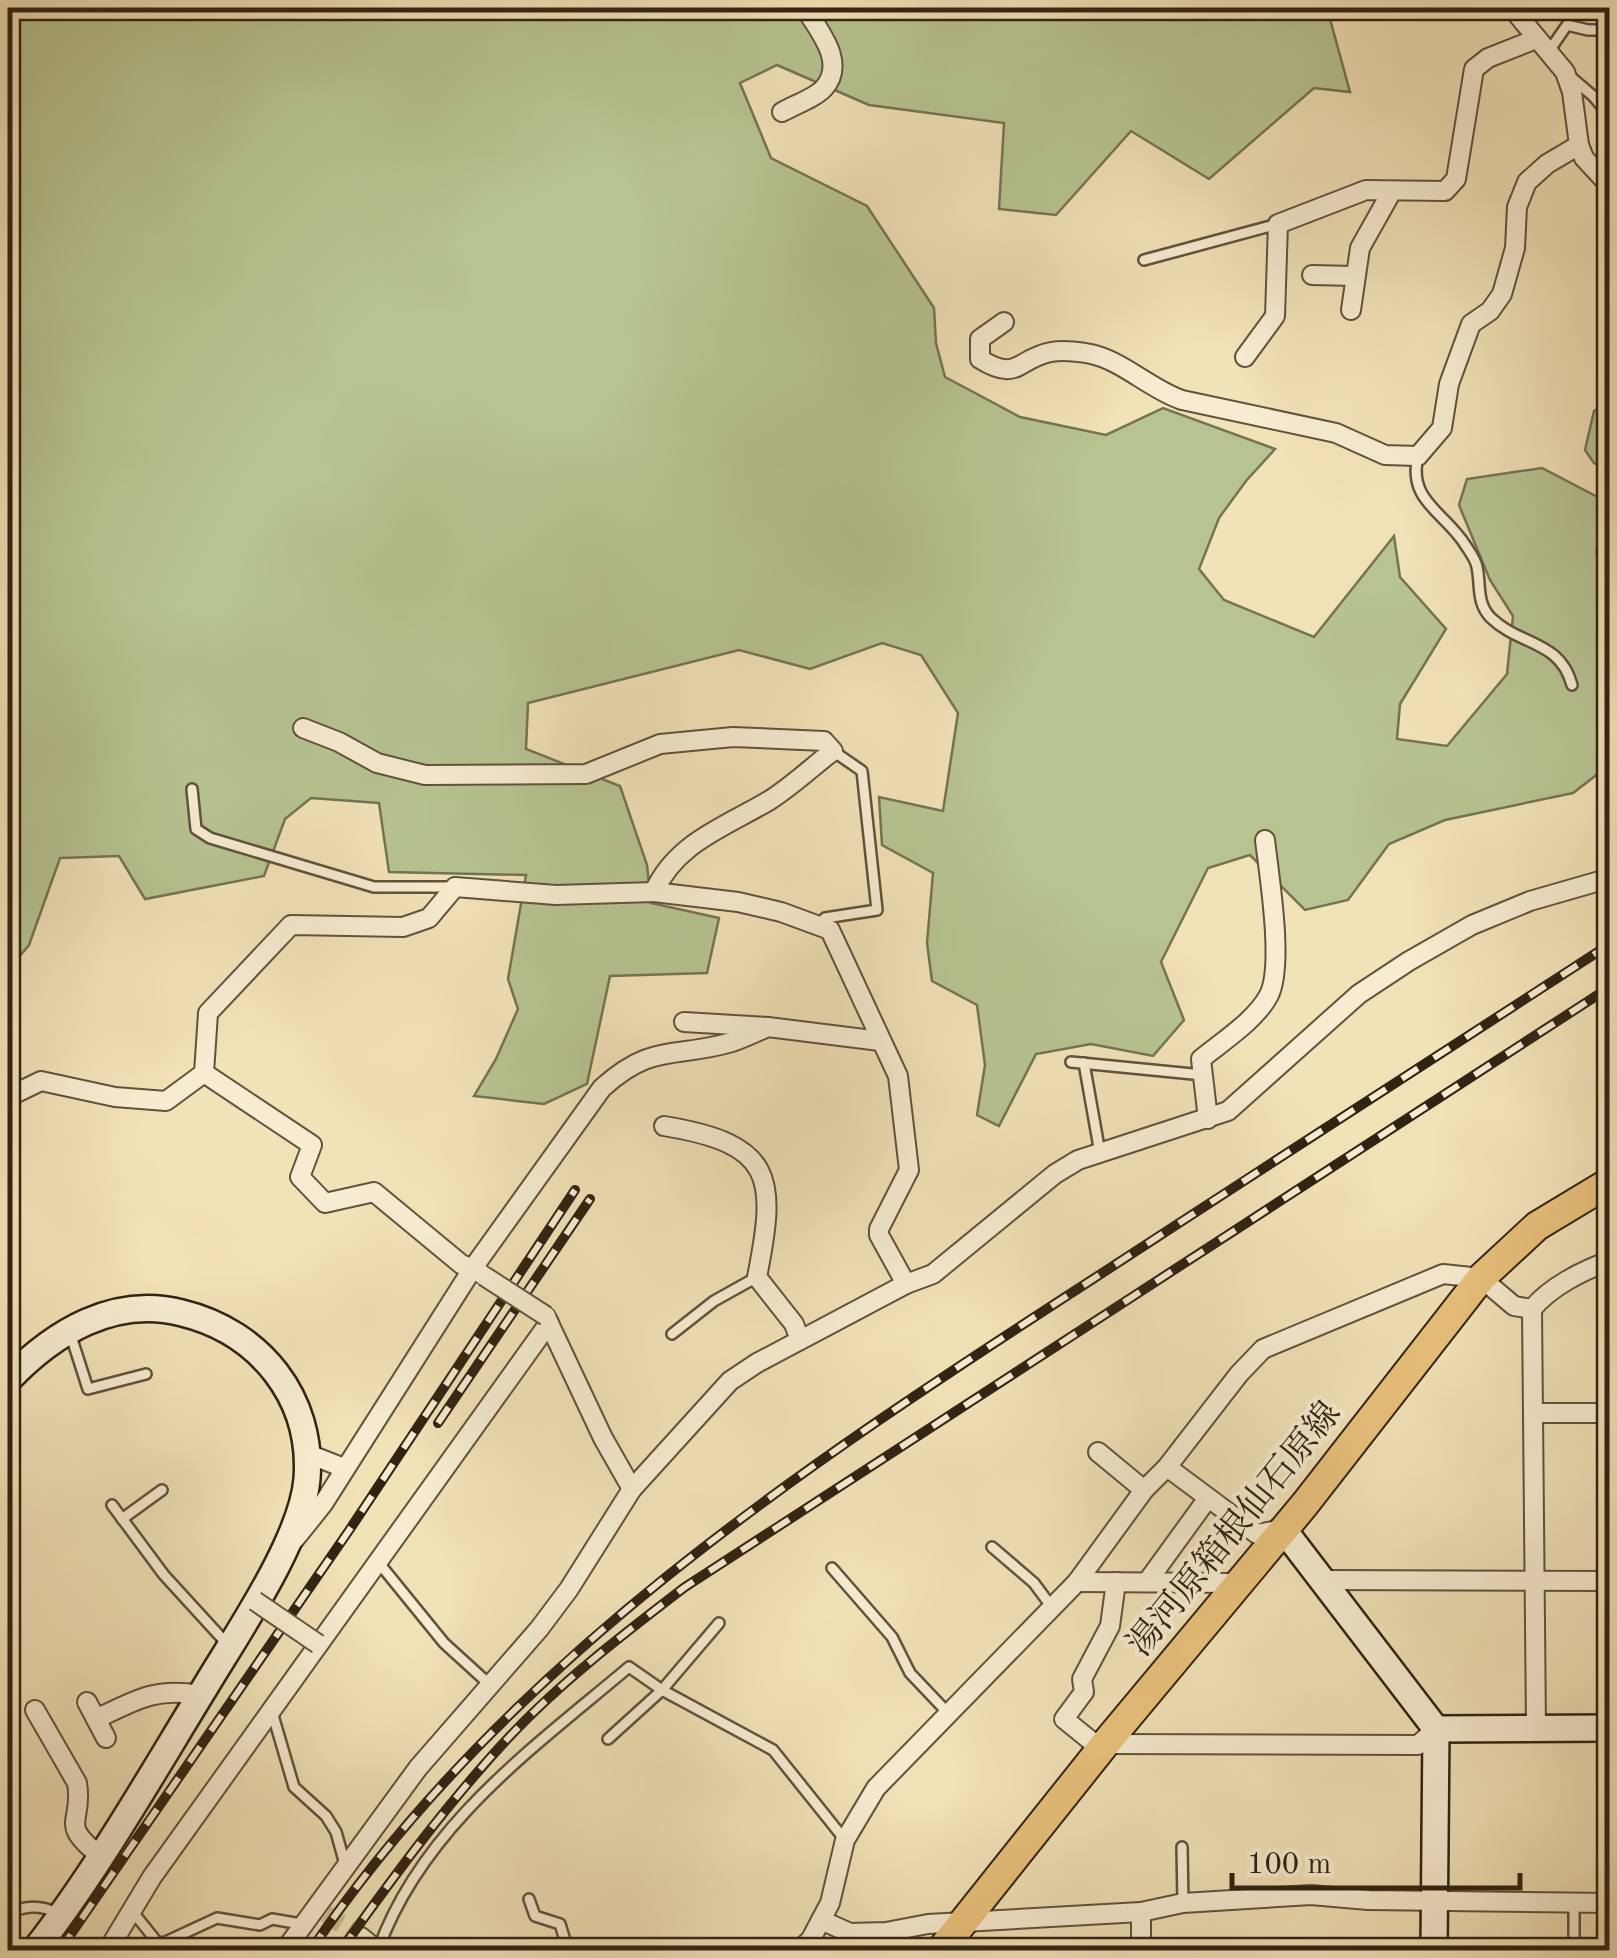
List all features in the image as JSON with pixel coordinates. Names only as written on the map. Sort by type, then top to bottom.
[{"type":"main road","name":"湯河原箱根仙石原線","points":[[941,1950],[1481,1278],[1537,1226],[1610,1180]]},
{"type":"street","points":[[782,112],[824,88],[832,72],[833,56],[805,8]]},
{"type":"street","points":[[1512,8],[1565,72],[1580,146],[1590,166],[1610,186]]},
{"type":"street","points":[[1245,358],[1275,316],[1278,224],[1366,190],[1446,191],[1456,179],[1474,69],[1488,58],[1542,45]]},
{"type":"street","points":[[1004,322],[980,339],[980,359],[997,370],[1016,370],[1050,352],[1092,354],[1182,400],[1336,433],[1385,455],[1418,456],[1442,428],[1449,384],[1472,324],[1490,311],[1502,294],[1515,248],[1517,206],[1527,182],[1546,164],[1580,146]]},
{"type":"street","points":[[1350,310],[1360,248],[1392,191]]},
{"type":"street","points":[[1312,275],[1355,276]]},
{"type":"street","points":[[304,728],[377,763],[425,775],[586,774],[660,744],[732,737],[824,741],[832,751],[771,799],[725,822],[693,844],[661,876],[654,892]]},
{"type":"street","points":[[1208,1118],[1201,1059],[1254,1014],[1270,993],[1276,931],[1265,840]]},
{"type":"street","points":[[285,1950],[301,1924],[320,1910],[345,1864],[418,1768],[539,1629],[632,1489],[730,1381],[800,1340],[952,1262],[983,1232],[1078,1160],[1228,1111],[1358,994],[1409,961],[1472,925],[1546,895],[1610,878]]},
{"type":"street","points":[[8,1097],[40,1080],[115,1097],[166,1101],[204,1073],[208,1013],[291,925],[403,927],[429,918],[455,888],[556,895],[654,892],[738,902],[830,930],[898,1076],[909,1170],[879,1235],[906,1284]]},
{"type":"street","points":[[684,1022],[768,1027],[880,1041]]},
{"type":"street","points":[[35,1950],[100,1856],[282,1555],[323,1504],[602,1088],[625,1068],[652,1054],[730,1042],[768,1027]]},
{"type":"street","points":[[204,1073],[312,1145],[300,1177],[325,1203],[374,1192],[460,1264],[479,1272],[548,1319],[602,1438],[632,1489]]},
{"type":"street","points":[[664,1126],[720,1139],[746,1152],[760,1171],[768,1190],[769,1219],[757,1278],[794,1324],[800,1340]]},
{"type":"street","points":[[1536,1728],[1532,1309],[1590,1268],[1610,1261]]},
{"type":"street","points":[[800,1950],[811,1940],[830,1903],[845,1840],[876,1788],[1077,1582],[1144,1490],[1167,1467],[1238,1374],[1263,1350],[1443,1274],[1481,1278],[1514,1306],[1532,1309]]},
{"type":"street","points":[[8,1380],[29,1358],[68,1329],[122,1311],[177,1311],[222,1328],[258,1351],[276,1369],[305,1430],[307,1479],[300,1512],[282,1555]]},
{"type":"street","points":[[108,1950],[131,1910],[271,1709],[548,1319]]},
{"type":"street","points":[[1534,1413],[1610,1413]]},
{"type":"street","points":[[1098,1452],[1144,1490]]},
{"type":"street","points":[[306,1453],[344,1468]]},
{"type":"street","points":[[1167,1467],[1256,1534],[1283,1529],[1436,1728],[1434,1950]]},
{"type":"street","points":[[1147,1582],[1208,1498]]},
{"type":"street","points":[[1324,1580],[1610,1581]]},
{"type":"street","points":[[1077,1582],[1237,1583]]},
{"type":"street","points":[[1116,1582],[1110,1626],[1082,1679],[1084,1692],[1064,1719],[1103,1747],[1418,1744],[1436,1728],[1610,1728]]},
{"type":"street","points":[[255,1600],[318,1644]]},
{"type":"street","points":[[96,1719],[150,1693],[176,1690],[200,1694]]},
{"type":"street","points":[[87,1702],[106,1738]]},
{"type":"street","points":[[35,1710],[77,1782],[79,1796],[73,1826],[77,1838],[100,1856]]},
{"type":"street","points":[[821,1920],[851,1942],[967,1922],[1141,1912],[1184,1903],[1311,1895],[1610,1903]]},
{"type":"street","points":[[1141,1912],[1141,1950]]},
{"type":"street","points":[[361,1937],[378,1950]]},
{"type":"lane","points":[[1542,45],[1567,25],[1610,30]]},
{"type":"lane","points":[[1565,72],[1610,116]]},
{"type":"lane","points":[[1144,260],[1278,224]]},
{"type":"lane","points":[[1418,456],[1415,484],[1420,494],[1455,527],[1477,564],[1481,602],[1489,616],[1506,629],[1552,651],[1568,671],[1572,685]]},
{"type":"lane","points":[[820,925],[825,918],[877,910],[862,770],[832,751]]},
{"type":"lane","points":[[192,789],[196,829],[210,838],[374,887],[455,888]]},
{"type":"lane","points":[[1072,1062],[1203,1075]]},
{"type":"lane","points":[[1084,1063],[1100,1153]]},
{"type":"lane","points":[[1610,1124],[1606,1126],[1610,1180]]},
{"type":"lane","points":[[672,1334],[714,1301],[757,1278]]},
{"type":"lane","points":[[68,1329],[88,1389],[146,1374]]},
{"type":"lane","points":[[122,1519],[162,1490]]},
{"type":"lane","points":[[112,1505],[164,1575],[229,1647]]},
{"type":"lane","points":[[992,1547],[1034,1583],[1051,1606]]},
{"type":"lane","points":[[378,1560],[444,1643],[488,1684]]},
{"type":"lane","points":[[832,1568],[892,1637],[910,1673],[946,1712]]},
{"type":"lane","points":[[608,1739],[662,1690],[719,1622]]},
{"type":"lane","points":[[378,1950],[412,1884],[444,1835],[496,1780],[629,1667],[662,1690],[773,1750],[845,1840]]},
{"type":"lane","points":[[271,1709],[294,1788],[326,1816],[336,1832],[345,1864]]},
{"type":"lane","points":[[1182,1846],[1184,1903]]},
{"type":"lane","points":[[529,1898],[535,1916],[560,1924],[568,1950]]},
{"type":"lane","points":[[1574,1902],[1574,1950]]},
{"type":"lane","points":[[8,1914],[43,1906],[61,1914]]},
{"type":"lane","points":[[131,1910],[163,1943],[217,1918],[301,1924]]},
{"type":"green space","points":[[8,8],[1327,8],[1350,92],[1314,88],[1209,179],[1131,131],[1056,215],[999,209],[1004,123],[869,105],[777,65],[740,83],[771,158],[867,206],[934,308],[936,343],[945,377],[1020,417],[1106,435],[1163,408],[1275,449],[1219,518],[1199,569],[1224,600],[1314,637],[1394,536],[1400,577],[1446,629],[1400,704],[1397,739],[1447,746],[1507,674],[1513,616],[1490,580],[1459,505],[1467,479],[1542,468],[1609,503],[1609,522],[1596,552],[1610,568],[1609,718],[1599,773],[1573,793],[1445,820],[1389,844],[1348,900],[1305,910],[1250,855],[1208,868],[1161,962],[1184,1020],[1153,1056],[1091,1044],[1036,1054],[999,1126],[977,1115],[985,1065],[977,1005],[932,981],[927,943],[933,873],[882,845],[879,797],[943,811],[958,713],[921,655],[882,643],[810,669],[739,650],[528,703],[526,749],[620,786],[647,865],[651,903],[719,918],[707,973],[610,976],[587,1084],[544,1104],[474,1096],[518,1009],[508,979],[526,875],[389,872],[379,803],[311,798],[285,819],[264,876],[145,899],[119,856],[60,858],[29,945],[8,970]]},
{"type":"green space","points":[[1609,402],[1609,470],[1594,463],[1585,450],[1594,411]]},
{"type":"tunnel","points":[[326,1914],[361,1937]]},
{"type":"railway","points":[[311,1950],[389,1846],[476,1749],[569,1660],[668,1576],[877,1422],[1610,944]]},
{"type":"railway","points":[[341,1950],[401,1867],[511,1735],[573,1676],[685,1587],[1610,987]]},
{"type":"railway","points":[[60,1950],[350,1529],[575,1190]]},
{"type":"railway","points":[[438,1423],[590,1199]]}]
